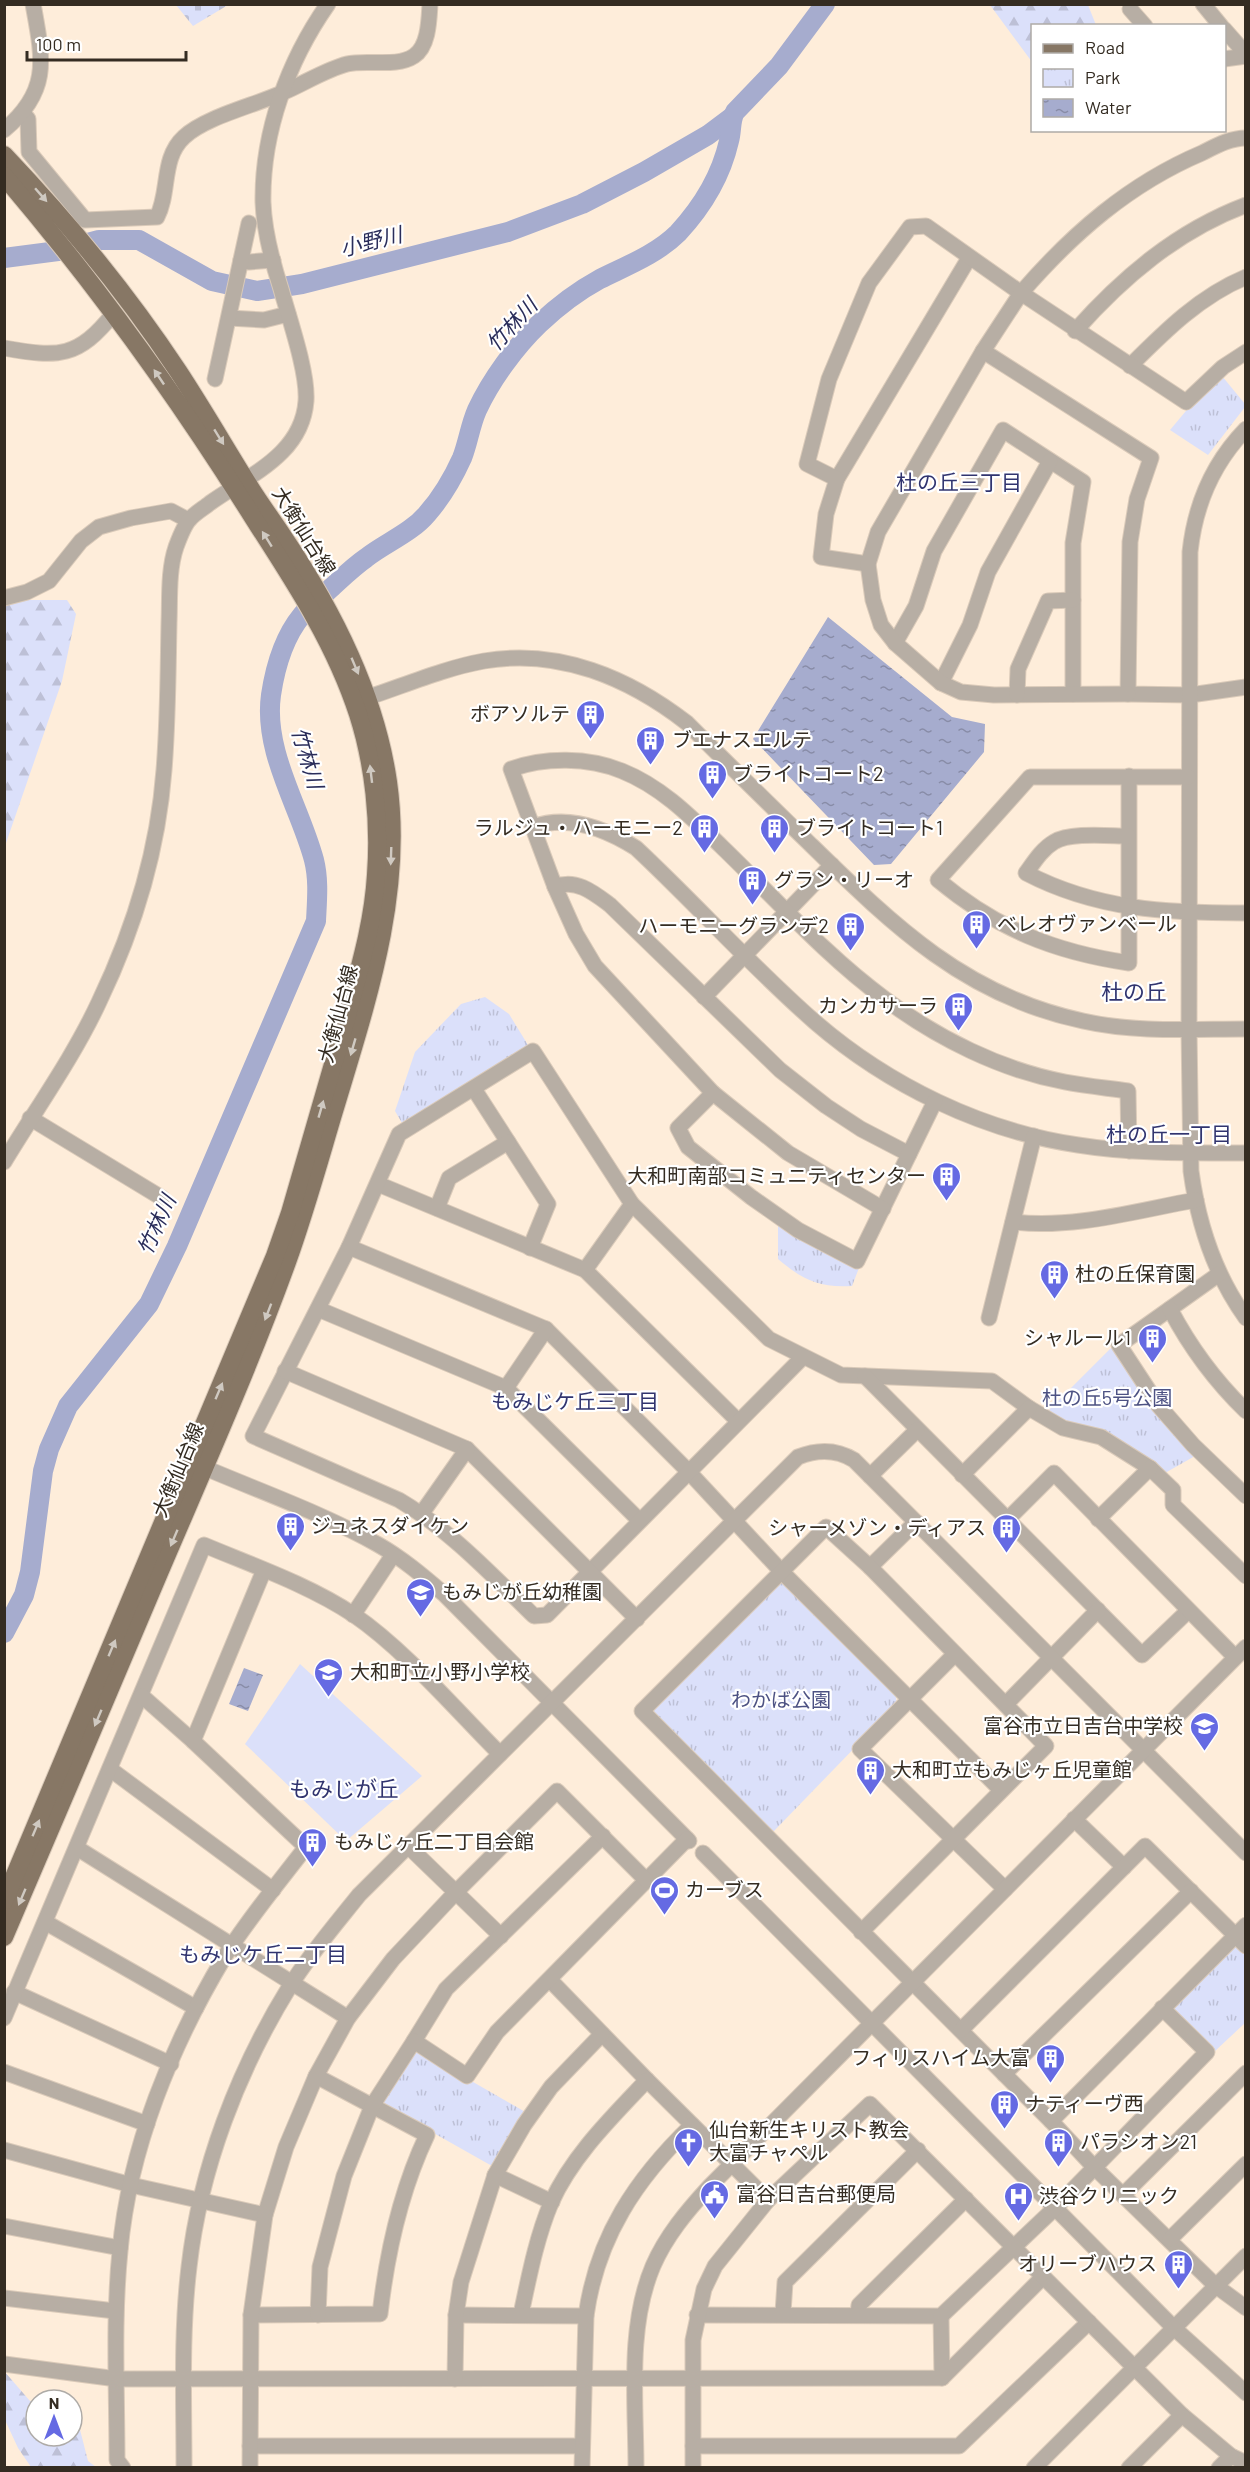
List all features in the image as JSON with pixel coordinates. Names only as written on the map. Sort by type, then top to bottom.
[{"type":"main road","name":"大衡仙台線","points":[[4,155],[93,271],[139,315],[179,373],[239,483]]},
{"type":"main road","name":"大衡仙台線","points":[[4,176],[68,238]]},
{"type":"main road","name":"大衡仙台線","points":[[4,1901],[288,1260],[356,1040],[380,946],[390,876],[391,812],[383,753],[324,618],[239,483],[114,313],[93,271]]},
{"type":"main road","name":"大衡仙台線","points":[[4,1937],[197,1464]]},
{"type":"street","points":[[4,130],[23,113],[35,94],[41,72],[42,50],[33,4]]},
{"type":"street","points":[[4,1162],[99,1004],[132,924],[145,883],[157,828],[164,771],[170,597],[175,550],[188,520],[280,456],[295,439],[303,418],[306,399],[303,374],[267,237],[263,201],[270,133],[282,93],[316,21],[328,4]]},
{"type":"street","points":[[23,113],[28,119],[29,152],[85,220],[157,217],[164,204],[171,154],[183,138],[210,122],[347,64],[397,61],[414,56],[420,49],[428,30],[430,4]]},
{"type":"street","points":[[1203,4],[1219,24]]},
{"type":"street","points":[[1130,6],[1144,24]]},
{"type":"street","points":[[1226,31],[1245,55],[1226,59]]},
{"type":"street","points":[[1245,138],[1230,140],[1146,181],[1113,204],[1053,256],[1021,293],[983,351],[878,532],[868,564],[873,600],[881,625],[895,643],[940,683],[961,692],[1017,695],[1190,695],[1245,687]]},
{"type":"street","points":[[1075,331],[1132,273],[1166,246],[1199,226],[1245,206]]},
{"type":"street","points":[[215,379],[249,223]]},
{"type":"street","points":[[837,479],[807,464],[829,378],[869,283],[910,227],[926,226],[1075,331],[1186,402],[1223,367],[1245,352]]},
{"type":"street","points":[[868,564],[821,557],[826,514],[837,479],[969,258]]},
{"type":"street","points":[[240,266],[249,262],[274,265]]},
{"type":"street","points":[[1130,366],[1168,328],[1203,300],[1245,277]]},
{"type":"street","points":[[230,314],[264,320],[287,310]]},
{"type":"street","points":[[4,348],[31,353],[65,353],[77,349],[88,341],[114,313]]},
{"type":"street","points":[[983,351],[1151,458],[1137,499],[1130,542],[1128,694]]},
{"type":"street","points":[[1245,429],[1216,466],[1200,499],[1193,527],[1190,552],[1188,777],[1190,1153],[1196,1200],[1220,1274],[1245,1318]]},
{"type":"street","points":[[895,643],[916,606],[934,551],[1003,430],[1083,482],[1073,543],[1072,694]]},
{"type":"street","points":[[940,683],[970,625],[988,572],[1050,461]]},
{"type":"street","points":[[4,598],[27,592],[49,580],[81,541],[99,527],[130,518],[171,511],[188,520]]},
{"type":"street","points":[[1017,695],[1018,669],[1048,601],[1073,600]]},
{"type":"street","points":[[361,700],[435,674],[483,661],[538,660],[597,670],[662,703],[687,723],[893,923],[940,960],[988,989],[1036,1008],[1083,1021],[1137,1028],[1245,1029]]},
{"type":"street","points":[[883,1209],[788,1153],[713,1093],[595,966],[576,934],[555,887],[511,769],[527,763],[576,761],[600,764],[622,771],[668,797],[828,950],[884,998],[919,1023],[959,1045],[1011,1067],[1064,1082],[1128,1091],[1129,1151]]},
{"type":"street","points":[[1129,776],[1129,963],[1089,957],[1051,946],[1019,933],[960,898],[938,880],[1030,777],[1129,776],[1188,777]]},
{"type":"street","points":[[533,827],[544,823],[568,822],[591,826],[614,834],[636,848],[815,1022],[853,1052],[935,1101],[977,1119],[1034,1136],[1078,1145],[1129,1151],[1245,1152]]},
{"type":"street","points":[[1128,836],[1090,836],[1056,840],[1043,850],[1026,873],[1056,888],[1088,899],[1128,908],[1189,913],[1245,913]]},
{"type":"street","points":[[704,997],[832,865]]},
{"type":"street","points":[[555,887],[564,883],[576,885],[591,891],[610,905],[780,1070],[826,1106],[861,1129],[909,1154]]},
{"type":"street","points":[[803,1357],[546,1615],[534,1616],[476,1560],[422,1513],[399,1500],[253,1436],[349,1247],[399,1134],[533,1051],[632,1204],[770,1339],[841,1375],[992,1381],[1029,1408],[1063,1428],[1101,1437],[1150,1468],[1173,1490],[1173,1504],[1245,1576]]},
{"type":"street","points":[[474,1089],[548,1204],[530,1248]]},
{"type":"street","points":[[713,1093],[678,1128],[688,1147],[798,1230],[857,1261],[935,1101]]},
{"type":"street","points":[[30,1118],[162,1198]]},
{"type":"street","points":[[989,1318],[1034,1136]]},
{"type":"street","points":[[437,1208],[449,1178],[508,1142]]},
{"type":"street","points":[[378,1184],[585,1270],[738,1421]]},
{"type":"street","points":[[1013,1222],[1034,1224],[1088,1222],[1196,1200]]},
{"type":"street","points":[[585,1270],[632,1204]]},
{"type":"street","points":[[349,1247],[546,1329],[689,1472],[781,1570],[1001,1790]]},
{"type":"street","points":[[1220,1274],[1119,1345],[1159,1406],[1192,1445],[1245,1496]]},
{"type":"street","points":[[318,1309],[506,1388],[639,1520]]},
{"type":"street","points":[[1170,1309],[1185,1338],[1203,1363],[1245,1411]]},
{"type":"street","points":[[506,1388],[546,1329]]},
{"type":"street","points":[[285,1371],[467,1449],[637,1619]]},
{"type":"street","points":[[865,1376],[1142,1655],[1188,1611]]},
{"type":"street","points":[[962,1475],[1029,1408]]},
{"type":"street","points":[[870,1476],[917,1430]]},
{"type":"street","points":[[422,1513],[467,1449]]},
{"type":"street","points":[[184,2468],[189,2267],[201,2202],[219,2138],[250,2059],[291,1984],[323,1939],[359,1895],[637,1619],[784,1468],[798,1457],[810,1452],[826,1451],[842,1453],[854,1460],[1245,1853]]},
{"type":"street","points":[[197,1464],[325,1518],[393,1555],[444,1594],[688,1840],[497,2032],[467,2076],[414,2042]]},
{"type":"street","points":[[1098,1519],[1150,1468]]},
{"type":"street","points":[[636,2468],[636,2378],[641,2306],[654,2266],[681,2218],[731,2164],[1240,1652],[1188,1611],[1054,1473],[1008,1519]]},
{"type":"street","points":[[870,1567],[916,1522]]},
{"type":"street","points":[[861,1932],[1046,1746],[870,1567],[826,1527],[642,1712],[861,1932],[961,2030],[1094,2167],[1216,2286],[1245,2308]]},
{"type":"street","points":[[4,2018],[204,1545],[325,1598],[353,1615],[387,1640],[500,1754]]},
{"type":"street","points":[[353,1615],[393,1555]]},
{"type":"street","points":[[194,1741],[264,1570]]},
{"type":"street","points":[[1006,1704],[1098,1610]]},
{"type":"street","points":[[955,1654],[860,1749],[1005,1889]]},
{"type":"street","points":[[123,2468],[117,2460],[115,2311],[120,2248],[131,2185],[147,2124],[196,2008],[232,1947],[306,1846],[194,1741],[142,1696]]},
{"type":"street","points":[[110,1768],[273,1890]]},
{"type":"street","points":[[250,2468],[251,2315],[266,2215],[286,2147],[316,2076],[348,2018],[393,1959],[456,1892],[558,1791],[646,1880]]},
{"type":"street","points":[[1074,1819],[1124,1866]]},
{"type":"street","points":[[318,2315],[320,2267],[329,2228],[344,2175],[372,2106],[446,1989],[603,1836]]},
{"type":"street","points":[[408,1846],[501,1936]]},
{"type":"street","points":[[961,2030],[1145,1846],[1242,1936],[1162,2008],[1051,2121]]},
{"type":"street","points":[[77,1848],[348,2018]]},
{"type":"street","points":[[703,1853],[870,2024],[1174,2328],[1245,2393]]},
{"type":"street","points":[[1004,2074],[1191,1890]]},
{"type":"street","points":[[45,1922],[196,2008]]},
{"type":"street","points":[[550,1980],[768,2200]]},
{"type":"street","points":[[14,1992],[171,2064]]},
{"type":"street","points":[[698,2315],[783,2313],[941,2316],[1055,2208],[1207,2052],[1162,2008]]},
{"type":"street","points":[[455,2379],[456,2315],[461,2282],[495,2175],[524,2125],[551,2087],[602,2034]]},
{"type":"street","points":[[4,2072],[147,2124]]},
{"type":"street","points":[[1123,2195],[1245,2073]]},
{"type":"street","points":[[251,2315],[380,2314],[387,2258],[404,2193],[427,2135],[316,2076]]},
{"type":"street","points":[[521,2314],[536,2246],[552,2202],[577,2160],[593,2139],[647,2080]]},
{"type":"street","points":[[693,2468],[693,2340],[704,2289],[715,2266],[768,2200],[870,2104],[1182,2415],[1231,2456],[1245,2463]]},
{"type":"street","points":[[582,2468],[586,2316],[599,2257],[613,2227],[652,2166],[692,2125]]},
{"type":"street","points":[[4,2150],[131,2185],[266,2215]]},
{"type":"street","points":[[783,2313],[785,2282],[918,2150]]},
{"type":"street","points":[[1170,2239],[1245,2164]]},
{"type":"street","points":[[495,2175],[552,2202]]},
{"type":"street","points":[[858,2314],[859,2305],[966,2199]]},
{"type":"street","points":[[4,2226],[120,2248]]},
{"type":"street","points":[[1034,2468],[1245,2256]]},
{"type":"street","points":[[4,2364],[117,2379],[942,2378],[1043,2277]]},
{"type":"street","points":[[4,2298],[115,2311]]},
{"type":"street","points":[[456,2315],[586,2316]]},
{"type":"street","points":[[941,2316],[942,2378]]},
{"type":"street","points":[[693,2446],[959,2446],[1089,2322]]},
{"type":"street","points":[[1129,2468],[1182,2415]]},
{"type":"street","points":[[250,2446],[582,2446]]},
{"type":"street","points":[[1219,2468],[1231,2456]]},
{"type":"green space","points":[[176,5],[228,5],[193,26]]},
{"type":"green space","points":[[990,5],[1088,5],[1096,24],[1031,24],[1031,61]]},
{"type":"green space","points":[[1222,376],[1245,407],[1208,455],[1170,430],[1201,393]]},
{"type":"green space","points":[[10,600],[67,600],[76,614],[62,681],[5,846],[5,602]]},
{"type":"green space","points":[[485,997],[509,1014],[528,1045],[402,1123],[395,1111],[415,1052],[461,1004]]},
{"type":"green space","points":[[778,1223],[859,1268],[852,1286],[830,1286],[812,1281],[778,1259]]},
{"type":"green space","name":"杜の丘5号公園","points":[[1112,1347],[1151,1403],[1195,1456],[1165,1473],[1108,1432],[1085,1425],[1066,1423],[1047,1412]]},
{"type":"green space","name":"わかば公園","points":[[777,1583],[786,1583],[895,1692],[897,1704],[774,1831],[768,1830],[651,1714],[652,1708]]},
{"type":"green space","points":[[300,1664],[422,1776],[346,1841],[245,1744]]},
{"type":"green space","points":[[1238,1947],[1245,1955],[1245,2023],[1214,2052],[1172,2013],[1171,2005],[1229,1948]]},
{"type":"green space","points":[[421,2052],[527,2113],[492,2166],[384,2105],[384,2098],[413,2053]]},
{"type":"green space","points":[[4,2371],[24,2394],[24,2448],[84,2448],[84,2445],[88,2461],[96,2467],[31,2467],[18,2448],[5,2420]]},
{"type":"water","points":[[828,617],[952,717],[985,724],[984,752],[891,864],[874,865],[753,739]]},
{"type":"water","points":[[244,1668],[263,1675],[248,1711],[229,1704]]},
{"type":"waterway","name":"竹林川","points":[[4,1633],[24,1595],[30,1572],[43,1471],[49,1449],[68,1406],[149,1304],[177,1246],[316,921],[316,868],[308,840],[277,758],[270,716],[275,674],[290,633],[305,611],[361,561],[413,527],[432,508],[455,473],[475,416],[489,387],[504,364],[530,333],[553,311],[576,294],[661,247],[687,223],[703,202],[716,179],[729,141],[735,112],[779,66],[825,4]]},
{"type":"waterway","name":"小野川","points":[[4,258],[58,251],[99,240],[139,240],[212,281],[257,291],[302,284],[508,232],[582,204],[708,135],[732,117]]},
{"type":"place","name":"ボアソルテ","points":[[591,740]]},
{"type":"place","name":"ブエナスエルテ","points":[[651,766]]},
{"type":"place","name":"ブライトコート2","points":[[712,800]]},
{"type":"place","name":"ラルジュ・ハーモニー2","points":[[704,854]]},
{"type":"place","name":"ブライトコート1","points":[[775,854]]},
{"type":"place","name":"グラン・リーオ","points":[[753,906]]},
{"type":"place","name":"ベレオヴァンベール","points":[[976,950]]},
{"type":"place","name":"ハーモニーグランデ2","points":[[850,952]]},
{"type":"place","name":"カンカサーラ","points":[[959,1032]]},
{"type":"place","name":"大和町南部コミュニティセンター","points":[[947,1202]]},
{"type":"place","name":"杜の丘保育園","points":[[1054,1300]]},
{"type":"place","name":"シャルール1","points":[[1152,1364]]},
{"type":"place","name":"ジュネスダイケン","points":[[290,1552]]},
{"type":"place","name":"シャーメゾン・ディアス","points":[[1007,1554]]},
{"type":"place","name":"もみじが丘幼稚園","points":[[421,1618]]},
{"type":"place","name":"大和町立小野小学校","points":[[329,1698]]},
{"type":"place","name":"富谷市立日吉台中学校","points":[[1204,1752]]},
{"type":"place","name":"大和町立もみじヶ丘児童館","points":[[871,1796]]},
{"type":"place","name":"もみじヶ丘二丁目会館","points":[[313,1868]]},
{"type":"place","name":"カーブス","points":[[664,1916]]},
{"type":"place","name":"フィリスハイム大富","points":[[1051,2084]]},
{"type":"place","name":"ナティーヴ西","points":[[1004,2130]]},
{"type":"place","name":"仙台新生キリスト教会 大富チャペル","points":[[688,2168]]},
{"type":"place","name":"パラシオン21","points":[[1059,2168]]},
{"type":"place","name":"富谷日吉台郵便局","points":[[715,2220]]},
{"type":"place","name":"渋谷クリニック","points":[[1018,2222]]},
{"type":"place","name":"オリーブハウス","points":[[1178,2290]]},
{"type":"district","name":"杜の丘三丁目","points":[[959,483]]},
{"type":"district","name":"杜の丘","points":[[1134,992]]},
{"type":"district","name":"杜の丘一丁目","points":[[1169,1135]]},
{"type":"district","name":"もみじケ丘三丁目","points":[[575,1402]]},
{"type":"district","name":"もみじが丘","points":[[344,1789]]},
{"type":"district","name":"もみじケ丘二丁目","points":[[263,1955]]}]
